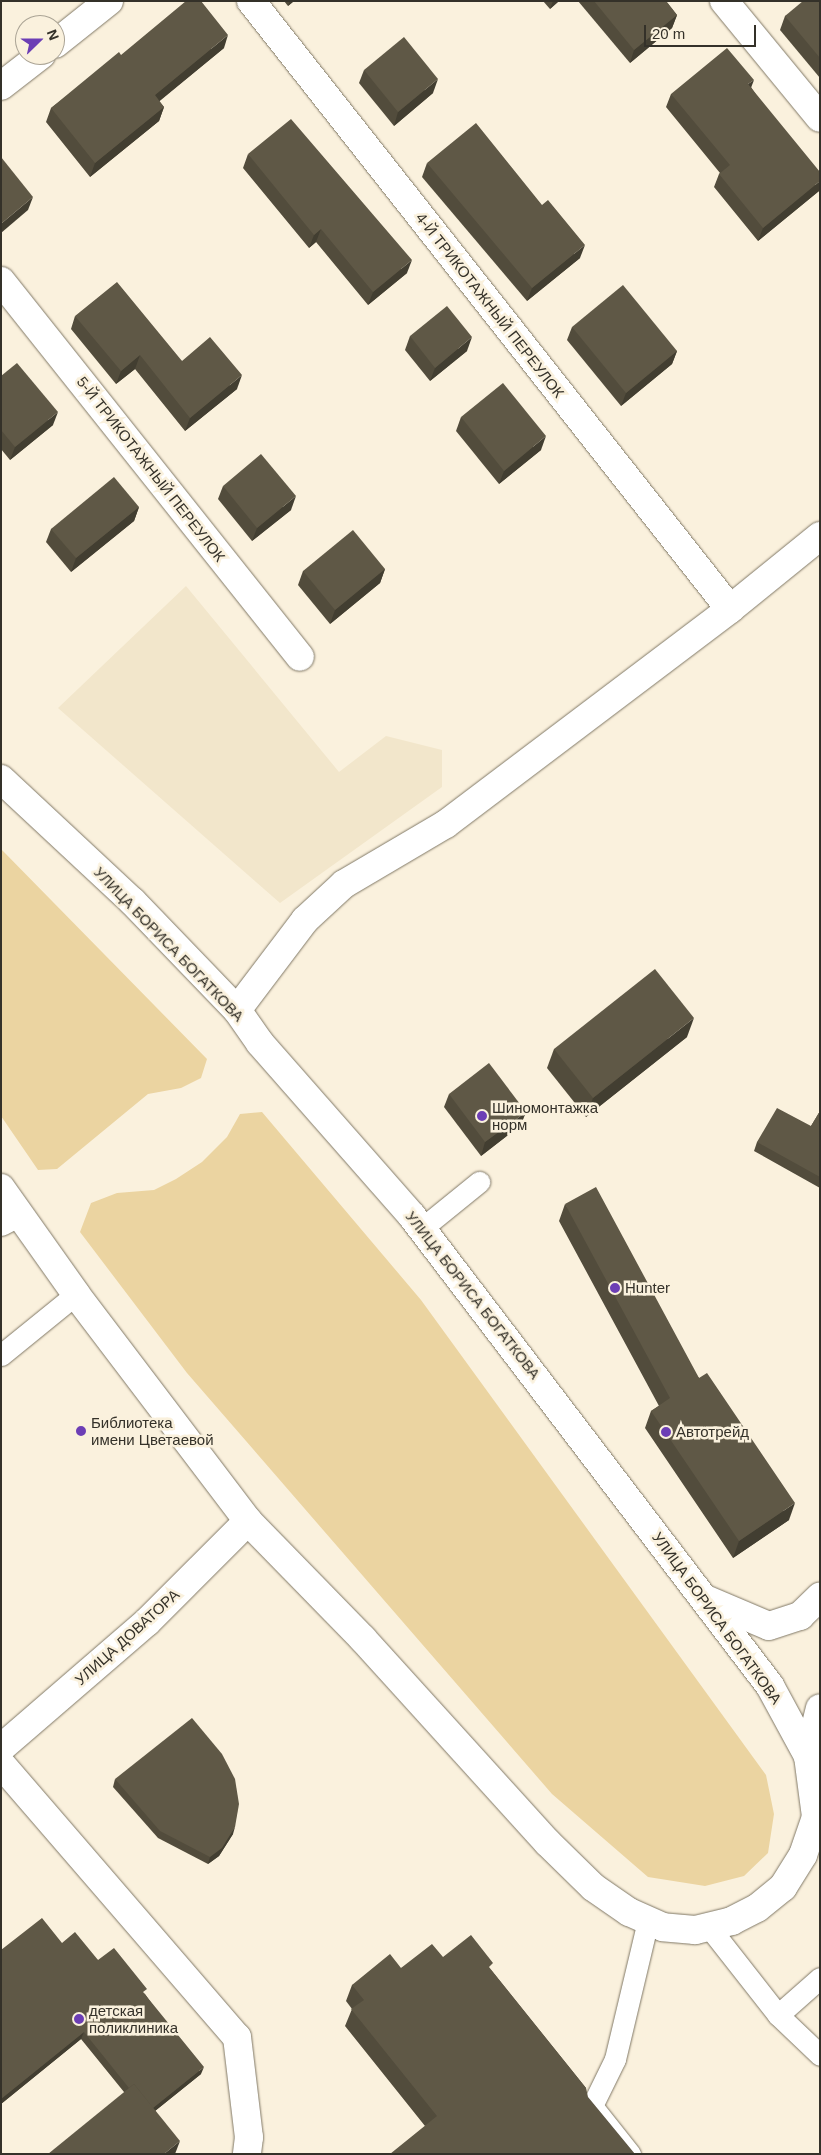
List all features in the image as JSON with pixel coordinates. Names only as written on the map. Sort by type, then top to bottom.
[{"type":"street","points":[[65,36],[109,1]]},
{"type":"street","name":"4-Й ТРИКОТАЖНЫЙ ПЕРЕУЛОК","points":[[251,1],[730,609]]},
{"type":"street","points":[[724,1],[820,118]]},
{"type":"street","points":[[1,86],[28,65]]},
{"type":"street","name":"5-Й ТРИКОТАЖНЫЙ ПЕРЕУЛОК","points":[[1,281],[300,657]]},
{"type":"street","points":[[237,1010],[305,920],[344,884],[446,824],[730,609],[820,536]]},
{"type":"street","name":"УЛИЦА БОРИСА БОГАТКОВА","points":[[1,779],[132,901],[237,1010],[260,1042],[421,1229],[770,1686],[808,1756],[816,1817],[803,1855],[783,1887],[757,1908],[732,1921],[695,1930],[663,1927],[629,1912],[593,1887],[547,1842],[363,1639],[248,1521],[76,1294],[10,1217],[1,1188]]},
{"type":"street","name":"УЛИЦА ДОВАТОРА","points":[[1,1748],[147,1622],[248,1521]]},
{"type":"street","points":[[705,1599],[770,1626],[800,1616],[820,1597]]},
{"type":"street","points":[[808,1756],[820,1708]]},
{"type":"street","points":[[1,1764],[237,2037],[250,2137],[247,2154]]},
{"type":"lane","points":[[421,1229],[479,1182]]},
{"type":"lane","points":[[1,1355],[76,1294]]},
{"type":"lane","points":[[630,2154],[592,2106],[615,2059],[648,1920]]},
{"type":"lane","points":[[709,1927],[778,2015],[820,2055]]},
{"type":"lane","points":[[778,2015],[820,1978]]},
{"type":"shaded area","points":[[186,586],[339,772],[386,736],[442,750],[442,787],[280,903],[58,708]]},
{"type":"shaded area","points":[[1,849],[207,1059],[201,1078],[181,1088],[148,1094],[57,1169],[38,1170],[1,1116]]},
{"type":"shaded area","points":[[262,1112],[421,1300],[766,1775],[774,1814],[768,1853],[744,1876],[705,1886],[648,1877],[552,1794],[187,1373],[80,1232],[91,1203],[117,1193],[154,1190],[176,1179],[202,1162],[227,1137],[240,1114]]},
{"type":"building","points":[[186,1],[201,1],[228,35],[155,95],[164,107],[95,163],[51,108],[119,52],[121,55]]},
{"type":"building","points":[[594,1],[666,1],[677,15],[634,50]]},
{"type":"building","points":[[803,1],[820,1],[820,58],[785,16]]},
{"type":"building","points":[[404,37],[438,79],[398,112],[364,70]]},
{"type":"building","points":[[727,48],[754,80],[748,84],[820,172],[820,181],[763,228],[719,174],[730,165],[671,94]]},
{"type":"building","points":[[291,119],[412,260],[373,292],[321,229],[314,235],[248,154]]},
{"type":"building","points":[[476,123],[542,205],[548,200],[585,245],[532,288],[427,163]]},
{"type":"building","points":[[1,157],[33,197],[2,223],[1,223]]},
{"type":"building","points":[[117,282],[182,361],[210,337],[242,375],[190,418],[140,355],[121,371],[75,316]]},
{"type":"building","points":[[623,285],[677,351],[626,393],[572,327]]},
{"type":"building","points":[[447,306],[472,337],[435,368],[410,336]]},
{"type":"building","points":[[17,363],[58,412],[15,447],[1,430],[1,376]]},
{"type":"building","points":[[503,383],[546,436],[504,471],[461,417]]},
{"type":"building","points":[[261,454],[296,496],[257,528],[223,486]]},
{"type":"building","points":[[114,477],[139,507],[76,558],[51,529]]},
{"type":"building","points":[[353,530],[385,569],[335,610],[303,571]]},
{"type":"building","points":[[655,969],[694,1018],[593,1098],[554,1049]]},
{"type":"building","name":"Шиномонтажка норм","points":[[489,1063],[526,1112],[485,1142],[449,1094]]},
{"type":"building","points":[[777,1108],[811,1126],[820,1111],[820,1177],[757,1142]]},
{"type":"building","points":[[596,1187],[699,1378],[707,1373],[795,1503],[739,1541],[651,1411],[670,1398],[565,1204]]},
{"type":"building","points":[[192,1718],[222,1754],[235,1779],[239,1804],[235,1827],[222,1848],[210,1857],[160,1831],[115,1779]]},
{"type":"building","name":"детская поликлиника","points":[[42,1918],[62,1943],[75,1932],[98,1960],[114,1948],[147,1989],[143,1992],[204,2067],[153,2108],[134,2084],[129,2088],[84,2032],[1,2099],[1,1950]]},
{"type":"building","points":[[471,1935],[493,1963],[489,1967],[586,2088],[588,2097],[635,2154],[390,2154],[437,2116],[351,2009],[364,2000],[352,1985],[390,1954],[401,1968],[432,1944],[443,1957]]},
{"type":"building","points":[[134,2084],[180,2141],[164,2154],[48,2154]]},
{"type":"place","name":"Шиномонтажка норм","points":[[482,1116]]},
{"type":"place","name":"Hunter","points":[[615,1288]]},
{"type":"place","name":"Библиотека имени Цветаевой","points":[[81,1431]]},
{"type":"place","name":"Автотрейд","points":[[666,1432]]},
{"type":"place","name":"детская поликлиника","points":[[79,2019]]}]
